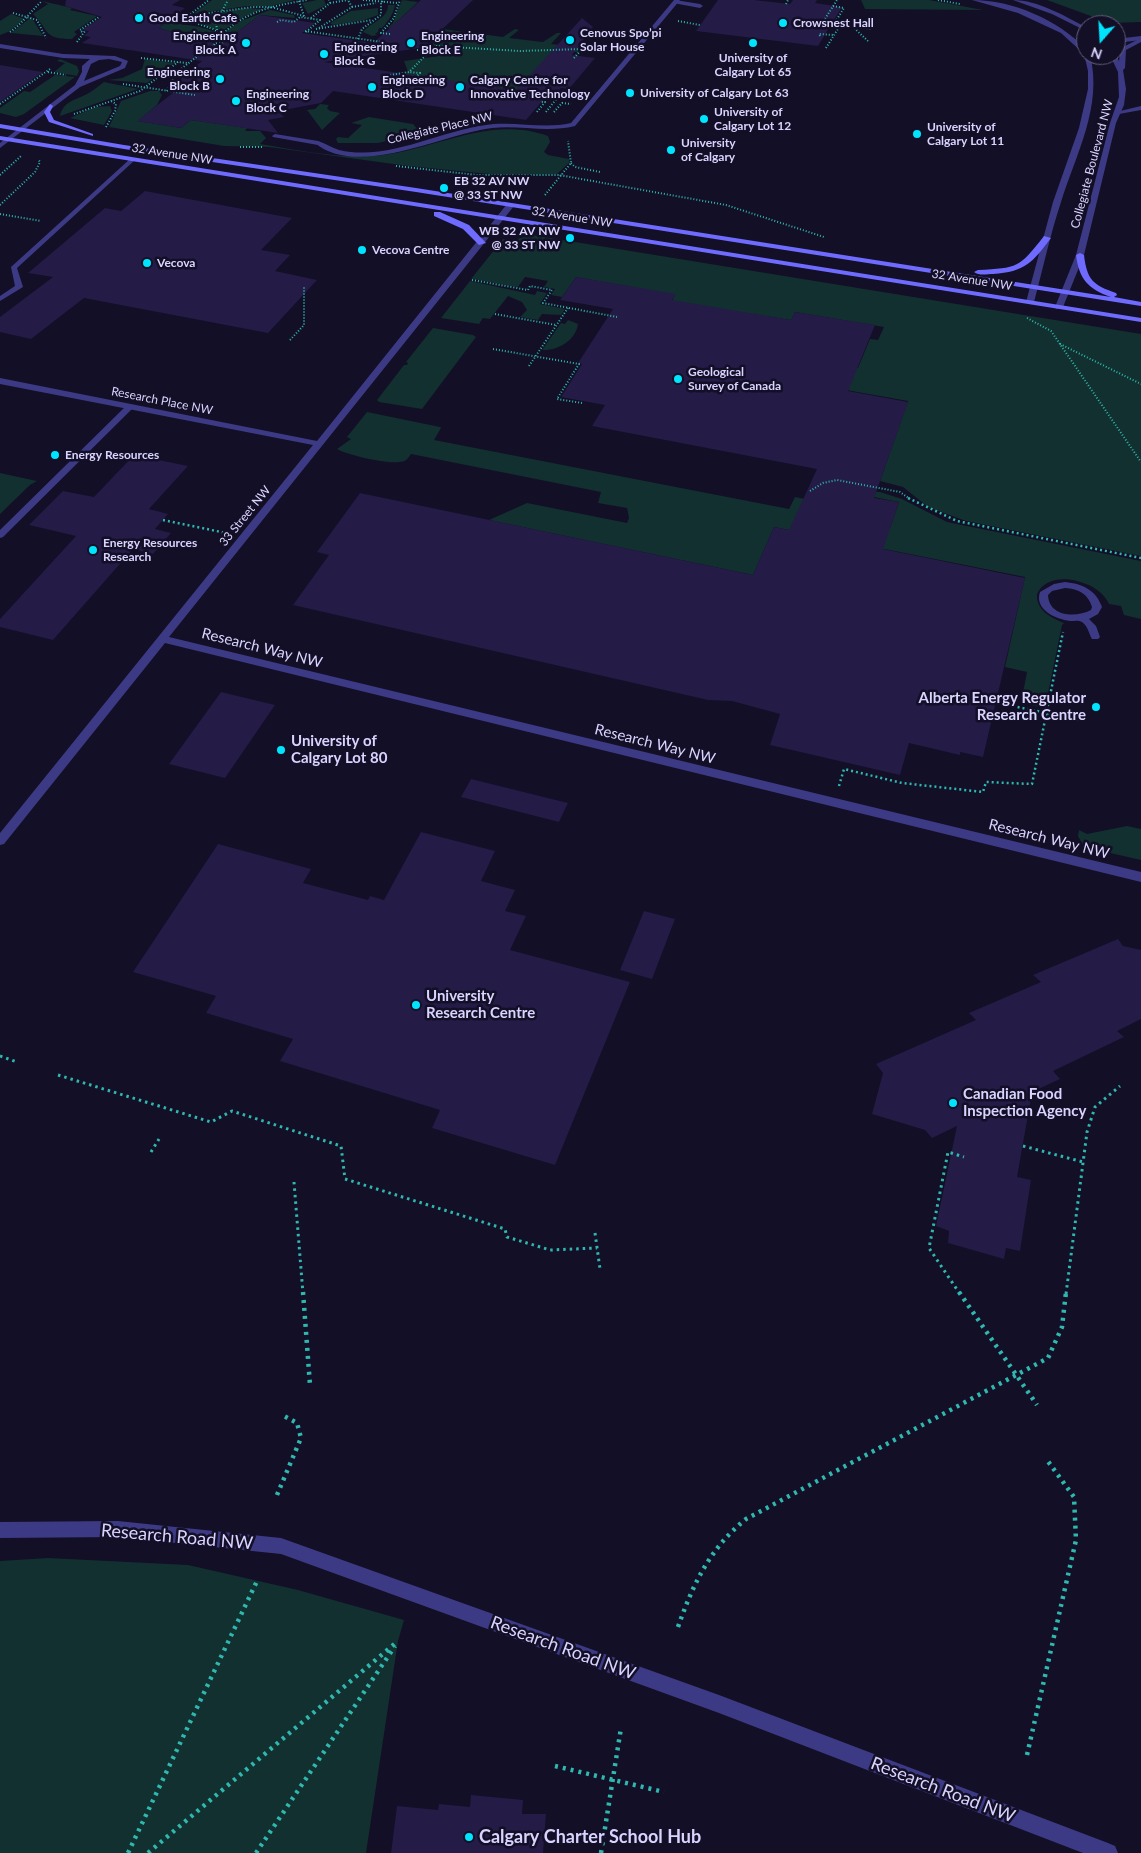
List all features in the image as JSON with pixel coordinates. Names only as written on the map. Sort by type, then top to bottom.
[{"type":"main road","points":[[50,106],[48,112],[51,121],[124,147]]},
{"type":"main road","name":"32 Avenue NW","points":[[0,126],[124,147],[1139,304]]},
{"type":"main road","name":"32 Avenue NW","points":[[4,139],[1141,320]]},
{"type":"main road","points":[[409,204],[453,220],[466,227],[482,243]]},
{"type":"main road","points":[[948,273],[1017,270],[1029,262],[1047,238]]},
{"type":"main road","points":[[1080,255],[1082,274],[1093,287],[1139,304]]},
{"type":"street","name":"Collegiate Boulevard NW","points":[[975,0],[1038,19],[1061,30],[1076,42]]},
{"type":"street","points":[[1016,0],[1054,13],[1076,24]]},
{"type":"street","name":"Collegiate Place NW","points":[[468,125],[495,122],[554,130],[573,125],[676,1]]},
{"type":"street","name":"Collegiate Boulevard NW","points":[[1059,307],[1080,255],[1113,122],[1119,112],[1124,86],[1122,70],[1123,49],[1141,39]]},
{"type":"street","points":[[1126,40],[1141,39]]},
{"type":"street","points":[[0,46],[62,55],[120,58],[126,64],[115,71],[78,86],[4,139],[0,146]]},
{"type":"street","points":[[62,55],[85,66]]},
{"type":"street","points":[[78,86],[85,66],[90,61],[106,57]]},
{"type":"street","name":"Collegiate Boulevard NW","points":[[1030,302],[1058,199],[1070,170],[1090,98],[1093,77],[1089,65]]},
{"type":"street","points":[[1119,65],[1122,70]]},
{"type":"street","name":"Collegiate Place NW","points":[[318,143],[334,151],[378,152],[404,149],[485,127],[539,128]]},
{"type":"street","name":"33 Street NW","points":[[0,841],[510,206]]},
{"type":"street","name":"Research Place NW","points":[[0,381],[319,444]]},
{"type":"street","name":"Research Way NW","points":[[162,639],[1141,877]]},
{"type":"street","name":"Research Road NW","points":[[0,1530],[118,1529],[281,1546],[719,1704],[1108,1853]]},
{"type":"lane","points":[[676,1],[700,6]]},
{"type":"lane","points":[[1119,112],[1141,108]]},
{"type":"lane","points":[[275,136],[318,143]]},
{"type":"lane","points":[[0,299],[19,287],[13,268],[132,160]]},
{"type":"lane","points":[[0,535],[130,407]]},
{"type":"lane","points":[[1083,618],[1095,612],[1097,607],[1093,596],[1087,591],[1061,585],[1047,590],[1043,594],[1045,605],[1057,615],[1083,618],[1091,626],[1095,637]]},
{"type":"path","points":[[172,18],[184,18],[209,0]]},
{"type":"path","points":[[217,30],[216,22],[228,0]]},
{"type":"path","points":[[227,39],[222,43],[215,44],[221,34],[251,14],[271,7],[307,0]]},
{"type":"path","points":[[309,19],[330,3],[348,0],[352,6]]},
{"type":"path","points":[[363,0],[398,3]]},
{"type":"path","points":[[390,34],[381,33],[394,18],[400,0]]},
{"type":"path","points":[[786,4],[788,0]]},
{"type":"path","points":[[837,0],[823,22],[872,29]]},
{"type":"path","points":[[299,1],[304,17]]},
{"type":"path","points":[[312,32],[352,6],[382,1]]},
{"type":"path","points":[[358,39],[359,32],[382,12],[382,1]]},
{"type":"path","points":[[10,32],[24,22],[28,15],[42,2]]},
{"type":"path","points":[[833,6],[844,8],[834,24]]},
{"type":"path","points":[[188,16],[245,7],[271,7],[309,19],[320,20],[305,31],[382,42]]},
{"type":"path","points":[[13,13],[28,15],[37,20],[40,29],[45,34]]},
{"type":"path","points":[[277,22],[281,20],[294,22],[300,17],[304,17]]},
{"type":"path","points":[[0,104],[47,72],[62,55],[77,43],[84,32],[80,30],[99,18]]},
{"type":"path","points":[[184,18],[189,22],[217,30],[221,34]]},
{"type":"path","points":[[316,30],[372,20]]},
{"type":"path","points":[[826,48],[841,24]]},
{"type":"path","points":[[851,26],[869,42]]},
{"type":"path","points":[[820,36],[819,34],[834,35]]},
{"type":"path","points":[[409,72],[435,46],[446,45],[522,51],[543,51],[558,47],[582,49],[574,58]]},
{"type":"path","points":[[600,50],[603,46]]},
{"type":"path","points":[[167,90],[168,83],[176,74],[208,48]]},
{"type":"path","points":[[417,50],[429,52]]},
{"type":"path","points":[[141,58],[188,63]]},
{"type":"path","points":[[74,114],[146,87],[178,62]]},
{"type":"path","points":[[47,72],[66,75]]},
{"type":"path","points":[[390,75],[409,72],[420,74],[407,86]]},
{"type":"path","points":[[176,74],[184,75]]},
{"type":"path","points":[[120,83],[195,95]]},
{"type":"path","points":[[554,97],[576,100]]},
{"type":"path","points":[[558,97],[544,115],[551,116],[562,103],[574,104]]},
{"type":"path","points":[[111,100],[116,104],[115,111],[106,127],[115,129]]},
{"type":"path","points":[[570,135],[568,145],[571,163]]},
{"type":"path","points":[[237,147],[270,148]]},
{"type":"path","points":[[0,205],[35,172],[40,162],[37,157]]},
{"type":"path","points":[[0,175],[19,158]]},
{"type":"path","points":[[571,163],[600,172]]},
{"type":"path","points":[[543,198],[571,163]]},
{"type":"path","points":[[395,166],[477,175],[560,175],[726,204],[827,238]]},
{"type":"path","points":[[0,214],[47,222]]},
{"type":"path","points":[[469,280],[528,290],[530,286],[552,290],[542,303],[617,316]]},
{"type":"path","points":[[290,340],[304,325],[304,287]]},
{"type":"path","points":[[529,366],[568,308]]},
{"type":"path","points":[[495,314],[557,325]]},
{"type":"path","points":[[1023,316],[1051,331],[1141,462]]},
{"type":"path","points":[[1060,344],[1141,384]]},
{"type":"path","points":[[493,349],[579,364],[557,398],[582,403]]},
{"type":"path","points":[[810,491],[824,483],[836,480],[900,492],[914,502],[957,522],[1141,558]]},
{"type":"path","points":[[163,520],[244,537]]},
{"type":"path","points":[[834,802],[844,769],[902,782],[983,792],[986,782],[1032,784],[1064,626]]},
{"type":"path","points":[[998,703],[1081,720]]},
{"type":"path","points":[[0,1056],[17,1062]]},
{"type":"path","points":[[58,1074],[211,1122],[232,1112],[341,1146],[345,1179],[504,1229],[507,1237],[550,1250],[597,1248]]},
{"type":"path","points":[[678,1627],[698,1576],[713,1550],[726,1534],[746,1519],[1048,1358],[1062,1327],[1087,1132],[1095,1107],[1120,1086]]},
{"type":"path","points":[[151,1152],[159,1139]]},
{"type":"path","points":[[1023,1146],[1083,1162]]},
{"type":"path","points":[[964,1157],[948,1152],[928,1248],[1018,1375],[1037,1405]]},
{"type":"path","points":[[294,1182],[310,1385]]},
{"type":"path","points":[[595,1233],[600,1269]]},
{"type":"path","points":[[277,1495],[301,1438],[301,1430],[296,1421],[292,1417],[284,1416]]},
{"type":"path","points":[[1027,1755],[1076,1540],[1074,1497],[1047,1460]]},
{"type":"path","points":[[128,1853],[257,1581]]},
{"type":"path","points":[[148,1853],[398,1641],[256,1853]]},
{"type":"path","points":[[601,1853],[621,1728]]},
{"type":"path","points":[[555,1766],[613,1778],[664,1792]]},
{"type":"green space","points":[[212,0],[295,0],[271,6],[247,6],[193,14]]},
{"type":"green space","points":[[324,0],[326,5],[308,14],[302,3]]},
{"type":"green space","points":[[402,0],[418,2],[388,28],[393,23]]},
{"type":"green space","points":[[861,0],[929,0],[983,10],[865,9]]},
{"type":"green space","points":[[1047,0],[1141,0],[1141,22],[1126,22],[1126,15],[1088,15]]},
{"type":"green space","points":[[42,1],[97,16],[74,32],[77,34],[72,39],[51,36],[33,14],[48,4]]},
{"type":"green space","points":[[388,5],[395,5],[389,20],[375,34],[378,35],[372,36],[363,32],[385,14]]},
{"type":"green space","points":[[245,8],[264,9],[245,16],[222,31],[198,24],[191,18]]},
{"type":"green space","points":[[378,8],[378,15],[364,20],[333,25],[330,23],[351,11]]},
{"type":"green space","points":[[270,10],[294,15],[295,18],[260,15],[228,39],[219,43],[224,32],[241,21]]},
{"type":"green space","points":[[11,14],[25,19],[8,32],[0,35],[0,21]]},
{"type":"green space","points":[[30,18],[32,18],[43,36],[11,33]]},
{"type":"green space","points":[[167,22],[203,28],[215,32],[217,36],[212,43],[159,28]]},
{"type":"green space","points":[[443,29],[503,37],[515,29],[519,30],[509,38],[543,42],[557,33],[561,33],[551,44],[581,47],[578,52],[566,52],[516,90],[390,74],[408,72],[404,61],[439,56],[437,47],[434,46],[430,39]]},
{"type":"green space","points":[[60,59],[77,66],[79,71],[77,76],[54,72],[65,63],[57,61]]},
{"type":"green space","points":[[145,59],[174,63],[147,83],[108,80],[122,78],[142,69]]},
{"type":"green space","points":[[55,75],[75,77],[24,114],[16,117],[0,113],[0,108],[24,91],[30,92]]},
{"type":"green space","points":[[104,82],[138,89],[60,116],[67,104],[89,93]]},
{"type":"green space","points":[[150,91],[159,91],[162,95],[157,105],[138,121],[181,128],[191,120],[247,128],[245,131],[260,131],[266,138],[260,144],[330,155],[373,156],[395,153],[482,132],[504,129],[526,130],[548,136],[550,142],[544,152],[548,155],[569,159],[569,163],[557,174],[489,174],[408,166],[269,147],[224,146],[109,127],[121,101]]},
{"type":"green space","points":[[320,104],[329,105],[327,108],[330,111],[340,113],[322,130],[307,110],[315,109]]},
{"type":"green space","points":[[110,106],[112,111],[104,125],[70,118],[95,107]]},
{"type":"green space","points":[[369,117],[413,124],[421,133],[378,143],[338,143],[336,139],[338,137],[348,138],[362,125],[351,123]]},
{"type":"green space","points":[[532,235],[1141,334],[1141,556],[966,521],[928,507],[903,487],[880,481],[908,401],[649,355],[793,357],[858,368],[870,339],[878,340],[884,327],[795,312],[791,320],[674,302],[672,301],[675,295],[576,277],[562,297],[551,295],[555,289],[544,287],[548,281],[525,277],[518,287],[471,279],[503,239],[513,240]]},
{"type":"green space","points":[[470,281],[535,295],[537,291],[547,293],[540,304],[565,309],[561,315],[542,314],[538,320],[520,317],[527,310],[522,302],[508,296],[490,319],[483,318],[479,324],[441,318]]},
{"type":"green space","points":[[568,320],[578,324],[577,330],[570,340],[554,349],[542,350],[561,323],[565,324]]},
{"type":"green space","points":[[433,328],[476,337],[422,409],[379,402],[377,400],[404,365],[407,365],[408,363],[406,362]]},
{"type":"green space","points":[[367,412],[440,427],[434,440],[789,509],[795,497],[820,502],[839,518],[890,528],[899,502],[833,489],[880,492],[902,499],[947,522],[1141,561],[1141,619],[1124,615],[1121,606],[1109,604],[1096,589],[1074,580],[1052,581],[1043,586],[1037,594],[1039,605],[1049,616],[1064,623],[1062,625],[1045,708],[1021,703],[1027,672],[1005,667],[1025,577],[774,527],[753,575],[489,520],[527,503],[627,523],[629,518],[627,508],[598,503],[601,492],[411,454],[405,461],[386,462],[349,454],[337,449],[351,439],[347,437]]},
{"type":"green space","points":[[0,473],[37,481],[30,485],[0,514]]},
{"type":"green space","points":[[1127,826],[1141,829],[1141,860],[1084,847],[1078,836],[1079,830],[1087,834]]},
{"type":"green space","points":[[48,1558],[188,1565],[298,1590],[404,1620],[398,1641],[366,1853],[0,1853],[0,1561]]},
{"type":"building","points":[[66,0],[180,0],[172,5],[185,8],[159,28],[220,45],[260,15],[315,23],[302,33],[373,43],[421,0],[473,0],[431,40],[434,46],[324,62],[516,90],[582,18],[593,27],[572,55],[595,58],[569,89],[561,88],[550,100],[544,99],[526,120],[333,91],[321,103],[278,111],[284,117],[268,120],[278,133],[191,120],[181,128],[137,121],[183,85],[174,83],[202,61],[82,43],[91,37],[84,36],[89,31],[82,30],[102,17],[65,6]]},
{"type":"building","name":"Crowsnest Hall","points":[[718,0],[754,0],[790,4],[793,0],[817,0],[815,3],[842,7],[818,46],[696,31]]},
{"type":"building","points":[[0,65],[43,72],[0,102]]},
{"type":"building","name":"Vecova","points":[[145,191],[292,218],[261,250],[290,255],[275,271],[317,280],[268,333],[84,298],[31,339],[0,332],[0,317],[53,277],[28,273],[105,208],[121,211]]},
{"type":"building","points":[[576,277],[676,294],[672,300],[791,320],[795,312],[875,325],[848,391],[908,402],[874,498],[899,502],[883,549],[1025,578],[983,757],[960,752],[960,755],[909,743],[900,775],[770,745],[780,714],[732,701],[708,700],[293,605],[329,555],[317,552],[360,493],[753,575],[774,527],[789,530],[817,469],[592,426],[605,405],[561,397],[582,364],[578,363],[613,309],[560,300]]},
{"type":"building","name":"Energy Resources Research","points":[[134,455],[188,466],[149,509],[168,514],[155,529],[171,533],[153,554],[133,549],[53,640],[0,627],[0,619],[76,536],[29,525],[63,491],[94,497]]},
{"type":"building","points":[[221,692],[275,705],[225,778],[169,764]]},
{"type":"building","points":[[471,779],[568,803],[559,822],[461,797]]},
{"type":"building","name":"University Research Centre","points":[[421,832],[495,851],[481,881],[515,890],[505,911],[526,916],[510,950],[630,982],[555,1165],[432,1128],[440,1110],[280,1061],[293,1039],[206,1013],[216,996],[133,972],[218,844],[311,869],[303,883],[368,900],[370,896],[384,900]]},
{"type":"building","points":[[644,911],[675,919],[652,979],[620,970]]},
{"type":"building","name":"Canadian Food Inspection Agency","points":[[1118,939],[1123,946],[1141,950],[1141,1019],[1117,1031],[1124,1037],[1053,1071],[1060,1079],[1032,1092],[1017,1177],[1031,1180],[1020,1251],[1006,1248],[1004,1259],[948,1243],[949,1231],[936,1226],[957,1126],[932,1138],[925,1130],[872,1114],[883,1073],[876,1064],[976,1020],[969,1013],[1041,982],[1033,975]]},
{"type":"building","name":"Calgary Charter School Hub","points":[[471,1795],[523,1800],[522,1814],[546,1814],[543,1853],[391,1853],[397,1806],[438,1810],[439,1804],[470,1807]]},
{"type":"place","name":"Good Earth Cafe","points":[[139,18]]},
{"type":"place","name":"Crowsnest Hall","points":[[783,23]]},
{"type":"place","name":"Cenovus Spo’pi Solar House","points":[[570,40]]},
{"type":"place","name":"Engineering Block A","points":[[246,43]]},
{"type":"place","name":"Engineering Block E","points":[[411,43]]},
{"type":"place","name":"University of Calgary Lot 65","points":[[753,43]]},
{"type":"place","name":"Engineering Block G","points":[[324,54]]},
{"type":"place","name":"Engineering Block B","points":[[220,79]]},
{"type":"place","name":"Engineering Block D","points":[[372,87]]},
{"type":"place","name":"Calgary Centre for Innovative Technology","points":[[460,87]]},
{"type":"place","name":"University of Calgary Lot 63","points":[[630,93]]},
{"type":"place","name":"Engineering Block C","points":[[236,101]]},
{"type":"place","name":"University of Calgary Lot 12","points":[[704,119]]},
{"type":"place","name":"University of Calgary Lot 11","points":[[917,134]]},
{"type":"place","name":"University of Calgary","points":[[671,150]]},
{"type":"place","name":"EB 32 AV NW @ 33 ST NW","points":[[444,188]]},
{"type":"place","name":"WB 32 AV NW @ 33 ST NW","points":[[570,238]]},
{"type":"place","name":"Vecova Centre","points":[[362,250]]},
{"type":"place","name":"Vecova","points":[[147,263]]},
{"type":"place","name":"Geological Survey of Canada","points":[[678,379]]},
{"type":"place","name":"Energy Resources","points":[[55,455]]},
{"type":"place","name":"Energy Resources Research","points":[[93,550]]},
{"type":"place","name":"Alberta Energy Regulator Research Centre","points":[[1096,707]]},
{"type":"place","name":"University of Calgary Lot 80","points":[[281,750]]},
{"type":"place","name":"University Research Centre","points":[[416,1005]]},
{"type":"place","name":"Canadian Food Inspection Agency","points":[[953,1103]]},
{"type":"place","name":"Calgary Charter School Hub","points":[[469,1837]]}]
